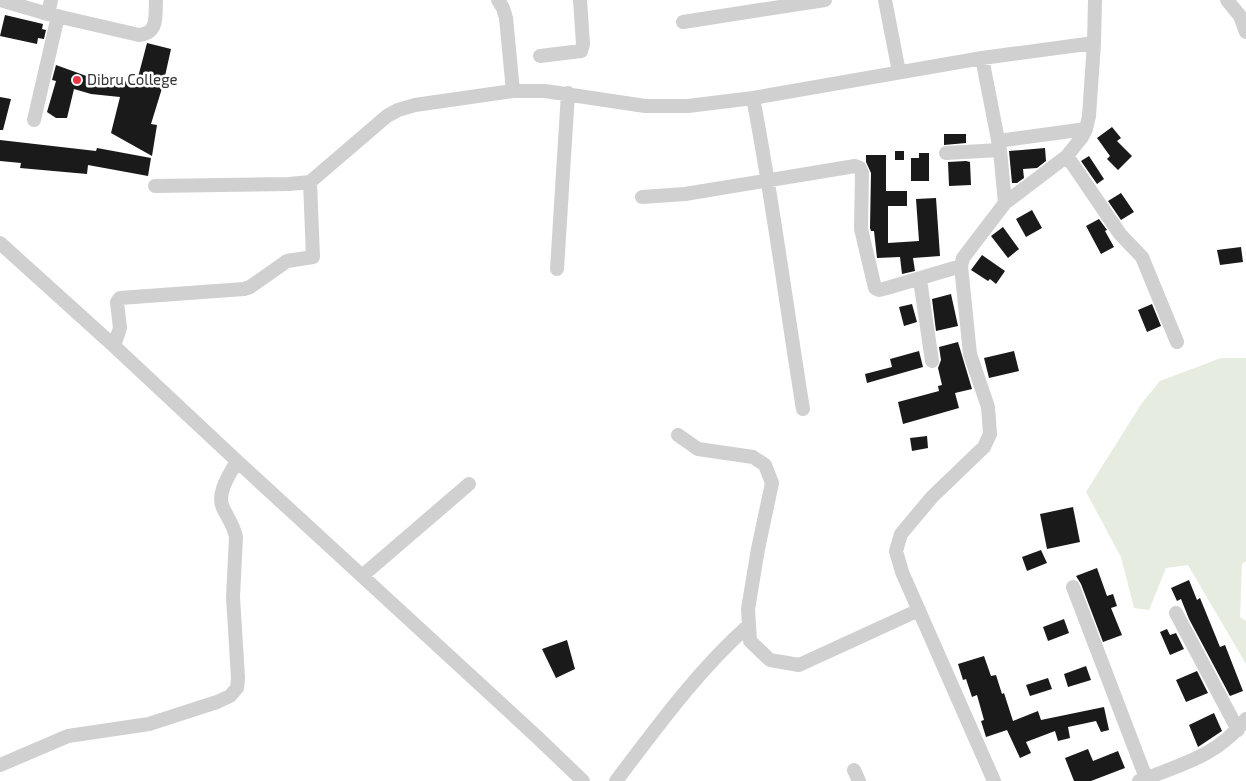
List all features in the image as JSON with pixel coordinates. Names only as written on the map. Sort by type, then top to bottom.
[{"type":"street","points":[[0,0],[53,15],[139,35],[148,34],[152,30],[155,23],[156,0]]},
{"type":"street","points":[[34,120],[53,15],[52,0]]},
{"type":"street","points":[[498,0],[506,18],[513,91]]},
{"type":"street","points":[[540,56],[581,51],[583,44],[580,0]]},
{"type":"street","points":[[683,22],[824,0]]},
{"type":"street","points":[[885,0],[899,72]]},
{"type":"street","points":[[994,781],[902,572],[896,551],[902,534],[932,497],[984,447],[990,434],[988,407],[970,354],[961,266],[963,258],[1005,203],[1067,156],[1082,138],[1089,116],[1096,0]]},
{"type":"street","points":[[1227,0],[1240,16],[1246,32]]},
{"type":"street","points":[[155,186],[310,182],[378,123],[398,110],[416,105],[513,91],[545,91],[662,107],[688,106],[753,98],[982,58],[1094,43]]},
{"type":"street","points":[[982,58],[998,145],[1005,203]]},
{"type":"street","points":[[557,269],[568,93]]},
{"type":"street","points":[[753,98],[769,181],[786,307],[804,409]]},
{"type":"street","points":[[946,153],[1086,129]]},
{"type":"street","points":[[1067,156],[1120,234],[1142,257],[1177,342]]},
{"type":"street","points":[[642,197],[685,194],[850,166],[860,168],[862,173],[860,229],[875,288],[879,290],[920,280],[961,266]]},
{"type":"street","points":[[114,346],[120,328],[117,302],[120,298],[250,288],[287,261],[313,257],[310,182]]},
{"type":"street","points":[[0,245],[114,346],[583,781]]},
{"type":"street","points":[[920,280],[932,361]]},
{"type":"street","points":[[678,435],[698,449],[753,457],[765,465],[772,483],[748,609],[750,641],[770,660],[799,665],[919,610]]},
{"type":"street","points":[[0,765],[68,736],[140,726],[162,720],[217,702],[230,696],[237,688],[238,668],[233,597],[236,537],[235,529],[222,507],[220,499],[237,461]]},
{"type":"street","points":[[362,576],[469,484]]},
{"type":"street","points":[[1073,587],[1142,780],[1202,757],[1222,744],[1242,724],[1176,613]]},
{"type":"street","points":[[616,781],[672,709],[724,647],[749,625]]},
{"type":"shaded area","points":[[1221,358],[1246,358],[1246,561],[1242,564],[1240,617],[1246,621],[1246,664],[1188,565],[1166,568],[1149,610],[1134,608],[1121,557],[1086,492],[1142,403],[1160,381]]},
{"type":"building","points":[[5,15],[43,24],[42,29],[46,30],[44,39],[38,38],[37,44],[0,36]]},
{"type":"building","points":[[147,43],[171,49],[163,85],[151,124],[157,125],[152,156],[111,133],[120,97],[91,94],[74,89],[67,118],[56,118],[47,112],[56,81],[52,80],[56,65],[92,78],[111,82],[137,81]]},
{"type":"building","points":[[0,97],[11,99],[3,130],[0,130]]},
{"type":"building","points":[[1112,127],[1121,138],[1117,141],[1132,156],[1118,170],[1107,159],[1110,156],[1097,138]]},
{"type":"building","points":[[944,134],[966,134],[966,143],[944,145]]},
{"type":"building","points":[[0,140],[96,151],[97,148],[151,158],[148,176],[88,165],[87,174],[20,168],[21,163],[0,161]]},
{"type":"building","points":[[1045,148],[1046,161],[1037,168],[1023,169],[1024,178],[1017,183],[1012,183],[1009,151]]},
{"type":"building","points":[[895,151],[904,151],[904,160],[895,160]]},
{"type":"building","points":[[919,153],[929,153],[929,181],[911,181],[911,158],[919,158]]},
{"type":"building","points":[[866,155],[886,155],[886,191],[907,191],[907,206],[888,206],[888,243],[919,241],[916,199],[936,198],[940,256],[913,258],[915,271],[902,274],[900,257],[877,258],[874,231],[871,231],[870,228],[871,173],[866,162]]},
{"type":"building","points":[[1089,156],[1104,179],[1097,184],[1081,161]]},
{"type":"building","points":[[948,162],[970,162],[971,185],[949,186]]},
{"type":"building","points":[[1121,193],[1134,212],[1121,220],[1108,201]]},
{"type":"building","points":[[1032,210],[1042,228],[1026,237],[1016,219]]},
{"type":"building","points":[[1099,219],[1107,230],[1105,231],[1114,247],[1101,254],[1086,226]]},
{"type":"building","points":[[1003,227],[1019,249],[1008,258],[991,236]]},
{"type":"building","points":[[1241,247],[1243,262],[1220,265],[1217,250]]},
{"type":"building","points":[[982,255],[1005,271],[996,284],[971,270]]},
{"type":"building","points":[[951,294],[958,326],[936,331],[932,299]]},
{"type":"building","points":[[912,304],[917,322],[904,326],[899,307]]},
{"type":"building","points":[[1152,304],[1161,326],[1147,332],[1138,310]]},
{"type":"building","points":[[958,342],[972,389],[955,393],[959,408],[903,424],[898,402],[939,391],[938,386],[942,385],[938,368],[941,360],[939,347]]},
{"type":"building","points":[[919,351],[923,367],[867,383],[865,374],[892,367],[890,359]]},
{"type":"building","points":[[1014,351],[1019,371],[989,378],[984,358]]},
{"type":"building","points":[[927,436],[928,448],[912,451],[910,438]]},
{"type":"building","points":[[1073,507],[1080,542],[1047,549],[1040,514]]},
{"type":"building","points":[[1041,550],[1047,563],[1027,571],[1022,557]]},
{"type":"building","points":[[1097,568],[1107,596],[1113,594],[1117,606],[1111,608],[1122,635],[1103,642],[1081,584],[1076,576]]},
{"type":"building","points":[[1189,580],[1197,600],[1200,598],[1220,647],[1225,645],[1243,691],[1230,696],[1189,619],[1181,599],[1177,601],[1171,588]]},
{"type":"building","points":[[1064,619],[1069,633],[1048,641],[1043,627]]},
{"type":"building","points":[[1167,629],[1170,635],[1176,633],[1184,649],[1170,655],[1160,632]]},
{"type":"building","points":[[567,640],[575,669],[556,678],[542,649]]},
{"type":"building","points":[[984,656],[991,676],[996,675],[1013,721],[1038,711],[1041,720],[1104,707],[1109,730],[1101,732],[1096,721],[1068,727],[1070,738],[1058,741],[1055,731],[1026,742],[1031,753],[1020,758],[1007,730],[986,737],[981,721],[984,720],[977,695],[972,697],[966,679],[963,680],[958,664]]},
{"type":"building","points":[[1086,666],[1091,680],[1068,687],[1064,674]]},
{"type":"building","points":[[1197,671],[1208,693],[1186,702],[1176,680]]},
{"type":"building","points":[[1048,678],[1052,689],[1030,696],[1026,685]]},
{"type":"building","points":[[1214,713],[1222,731],[1198,747],[1189,725]]},
{"type":"building","points":[[1088,749],[1093,761],[1118,751],[1125,768],[1091,781],[1074,781],[1065,758]]},
{"type":"place","name":"Dibru College","points":[[77,80]]}]
